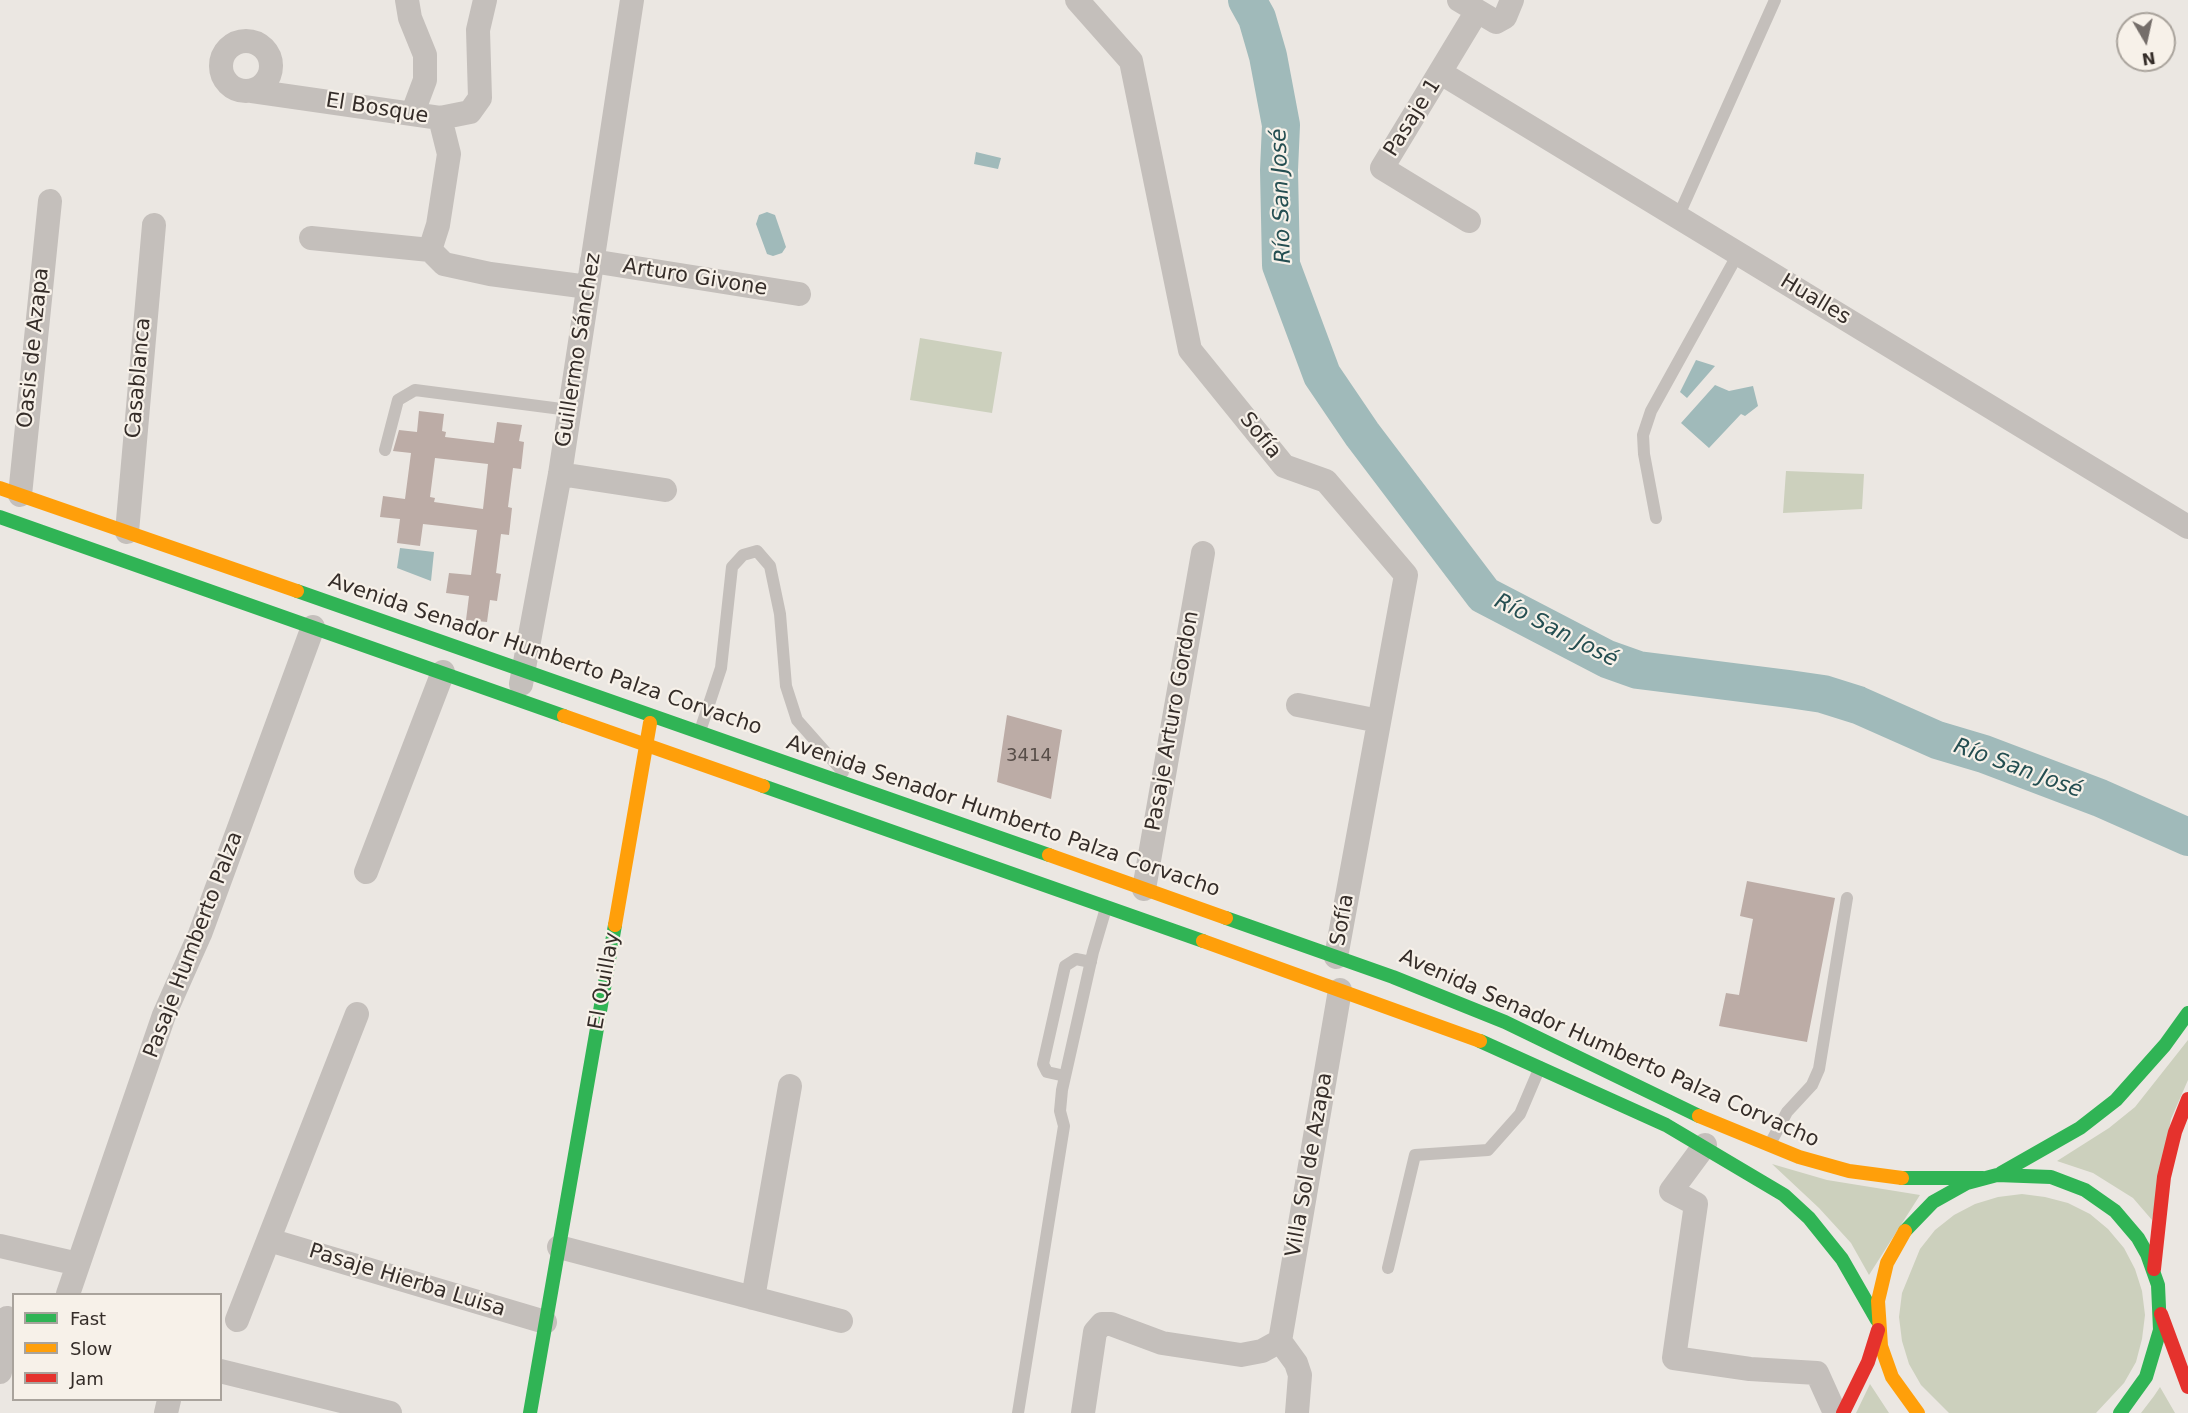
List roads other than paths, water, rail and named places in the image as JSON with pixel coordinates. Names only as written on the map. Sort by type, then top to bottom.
[{"type":"main road","name":"Avenida Senador Humberto Palza Corvacho","points":[[10,492],[524,670],[1336,957],[1505,1022],[1580,1056],[1697,1115],[1823,1165],[1872,1175],[1920,1180],[2015,1174],[2051,1177],[2085,1190],[2115,1211],[2143,1246],[2154,1271]]},
{"type":"main road","name":"Avenida Senador Humberto Palza Corvacho","points":[[0,517],[646,743],[1458,1032],[1540,1066],[1705,1146],[1767,1183],[1799,1208],[1842,1259],[1878,1325]]},
{"type":"main road","name":"El Quillay","points":[[530,1413],[651,715]]},
{"type":"main road","points":[[1843,1413],[1868,1362],[1878,1325],[1884,1273],[1895,1246],[1906,1230],[1919,1215],[1942,1197],[1968,1183],[1991,1176],[2080,1128],[2116,1100],[2165,1045],[2188,1013]]},
{"type":"main road","points":[[2188,1099],[2164,1177],[2154,1271],[2161,1314],[2188,1387]]},
{"type":"main road","points":[[2120,1413],[2138,1391],[2153,1362],[2161,1314]]},
{"type":"main road","points":[[1878,1325],[1892,1377],[1918,1413]]},
{"type":"street","points":[[407,0],[410,18],[425,55],[425,80],[412,112]]},
{"type":"street","points":[[440,118],[470,112],[480,98],[478,30],[485,0]]},
{"type":"street","name":"Guillermo Sánchez","points":[[518,698],[560,474],[632,0]]},
{"type":"street","name":"Sofía","points":[[1077,0],[1131,61],[1190,350],[1284,466],[1326,481],[1406,575],[1336,957]]},
{"type":"street","name":"Pasaje 1","points":[[1469,221],[1382,168],[1441,73],[1468,6],[1499,22],[1505,18],[1512,0]]},
{"type":"street","name":"Hualles","points":[[1441,73],[2188,527]]},
{"type":"street","name":"El Bosque","points":[[252,91],[412,112],[440,118],[449,154],[438,225],[430,250]]},
{"type":"street","name":"Oasis de Azapa","points":[[10,492],[50,201]]},
{"type":"street","name":"Casablanca","points":[[127,531],[154,225]]},
{"type":"street","points":[[311,238],[430,250],[444,264],[490,274],[588,286]]},
{"type":"street","name":"Arturo Givone","points":[[592,261],[799,294]]},
{"type":"street","points":[[560,474],[665,490]]},
{"type":"street","name":"Pasaje Arturo Gordon","points":[[1144,889],[1203,553]]},
{"type":"street","name":"Pasaje Humberto Palza","points":[[68,1293],[164,1015],[200,934],[313,627]]},
{"type":"street","points":[[366,872],[443,672]]},
{"type":"street","points":[[1298,705],[1379,721]]},
{"type":"street","name":"Villa Sol de Azapa","points":[[1280,1341],[1340,990]]},
{"type":"street","points":[[237,1320],[357,1014]]},
{"type":"street","points":[[753,1298],[790,1086]]},
{"type":"street","points":[[1705,1146],[1671,1191],[1696,1204],[1674,1358],[1750,1369],[1817,1373],[1835,1413]]},
{"type":"street","name":"Pasaje Hierba Luisa","points":[[268,1240],[545,1322]]},
{"type":"street","points":[[0,1245],[78,1264]]},
{"type":"street","points":[[559,1247],[842,1321]]},
{"type":"street","points":[[0,1372],[7,1318]]},
{"type":"street","points":[[1083,1413],[1095,1332],[1102,1324],[1111,1324],[1162,1343],[1241,1355],[1262,1351],[1280,1341],[1296,1363],[1300,1375],[1297,1413]]},
{"type":"street","points":[[222,1372],[383,1412]]},
{"type":"lane","points":[[1678,217],[1775,0]]},
{"type":"lane","points":[[1656,518],[1644,454],[1643,435],[1651,411],[1738,254]]},
{"type":"lane","points":[[385,450],[398,400],[415,390],[569,410]]},
{"type":"lane","points":[[700,732],[721,668],[732,567],[743,555],[757,551],[770,566],[780,614],[786,686],[797,720],[855,787]]},
{"type":"lane","points":[[1770,1145],[1787,1112],[1812,1085],[1820,1069],[1847,898]]},
{"type":"lane","points":[[1018,1413],[1064,1126],[1060,1111],[1065,1076],[1106,907]]},
{"type":"lane","points":[[1065,1076],[1047,1071],[1043,1064],[1065,966],[1076,959],[1091,962]]},
{"type":"lane","points":[[1388,1268],[1415,1155],[1488,1150],[1520,1114],[1540,1066]]},
{"type":"water","points":[[976,152],[1001,158],[998,169],[974,164]]},
{"type":"water","points":[[767,212],[775,215],[786,247],[782,253],[773,256],[767,254],[756,224],[759,215]]},
{"type":"water","points":[[1696,360],[1715,366],[1687,398],[1680,392]]},
{"type":"water","points":[[1715,385],[1729,391],[1753,386],[1758,406],[1745,416],[1741,414],[1709,448],[1681,423]]},
{"type":"water","points":[[400,548],[434,552],[431,581],[397,568]]},
{"type":"waterway","name":"Río San José","points":[[1247,0],[1257,18],[1268,56],[1281,125],[1279,170],[1281,265],[1322,375],[1362,434],[1484,595],[1607,659],[1638,670],[1823,694],[1858,705],[1937,740],[1984,754],[2100,798],[2188,837]]}]
